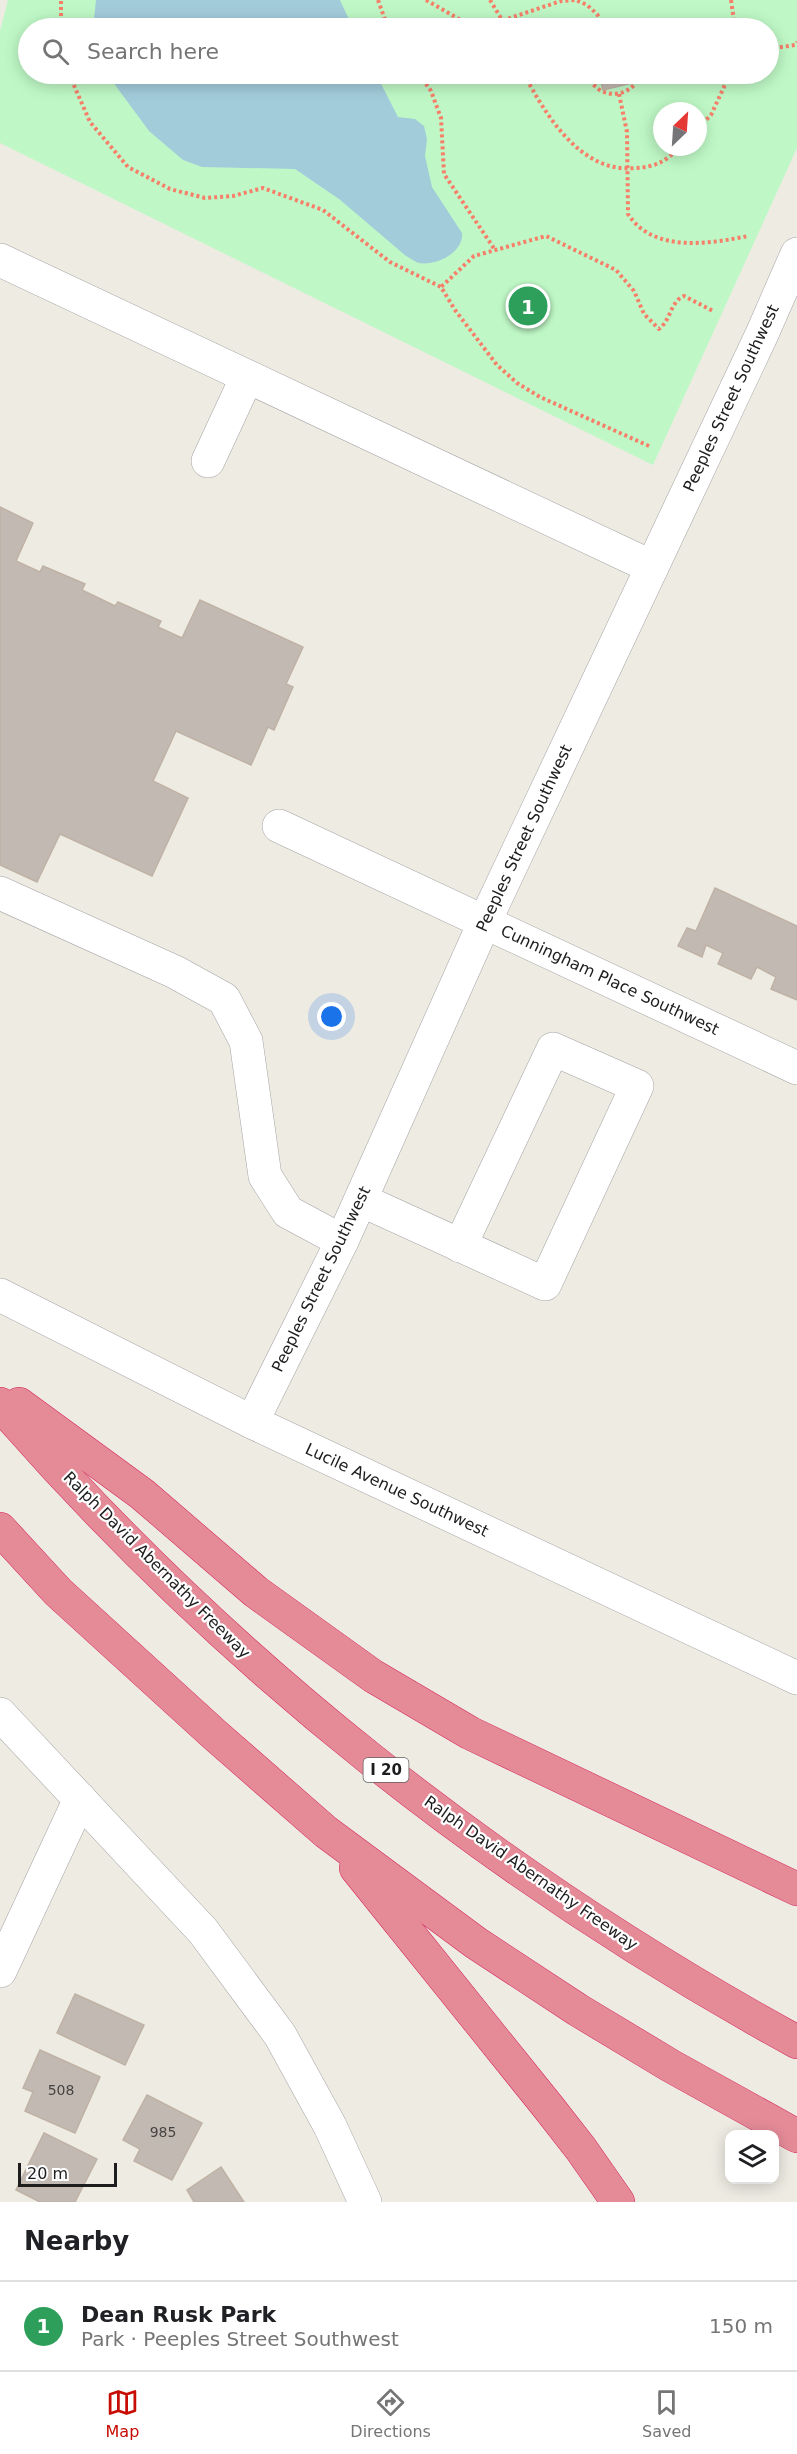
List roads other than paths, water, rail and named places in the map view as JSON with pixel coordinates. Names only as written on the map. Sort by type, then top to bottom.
[{"type":"highway","points":[[0,1390],[142,1494],[256,1592],[374,1676],[470,1733],[797,1889]]},
{"type":"highway","name":"Ralph David Abernathy Freeway","points":[[0,1404],[128,1541],[213,1624],[300,1703],[444,1816],[545,1886],[646,1953],[797,2042]]},
{"type":"highway","points":[[0,1529],[81,1614],[326,1832],[476,1943],[578,2010],[671,2066],[797,2136]]},
{"type":"highway","points":[[326,1832],[582,2149],[618,2202]]},
{"type":"street","name":"Peeples Street Southwest","points":[[252,1422],[342,1241],[485,921],[652,567],[786,312],[797,254]]},
{"type":"street","points":[[0,260],[652,567]]},
{"type":"street","points":[[208,461],[247,377]]},
{"type":"street","name":"Cunningham Place Southwest","points":[[279,826],[356,864],[485,921],[797,1068]]},
{"type":"street","points":[[0,893],[175,972],[224,999],[246,1041],[265,1176],[288,1212],[342,1241]]},
{"type":"street","points":[[361,1200],[460,1246],[545,1284],[637,1086],[553,1049],[460,1246]]},
{"type":"street","name":"Lucile Avenue Southwest","points":[[0,1295],[252,1422],[797,1678]]},
{"type":"street","points":[[0,1714],[203,1931],[280,2035],[330,2126],[365,2202]]},
{"type":"street","points":[[0,1971],[80,1799]]},
{"type":"water","points":[[96,0],[340,0],[348,18],[94,18]]},
{"type":"water","points":[[114,84],[381,84],[398,117],[415,119],[424,126],[427,139],[425,156],[432,187],[462,233],[459,246],[441,260],[419,263],[406,256],[339,199],[295,169],[202,167],[183,160],[149,131]]},
{"type":"place","name":"Dean Rusk Park","points":[[528,306]]}]
